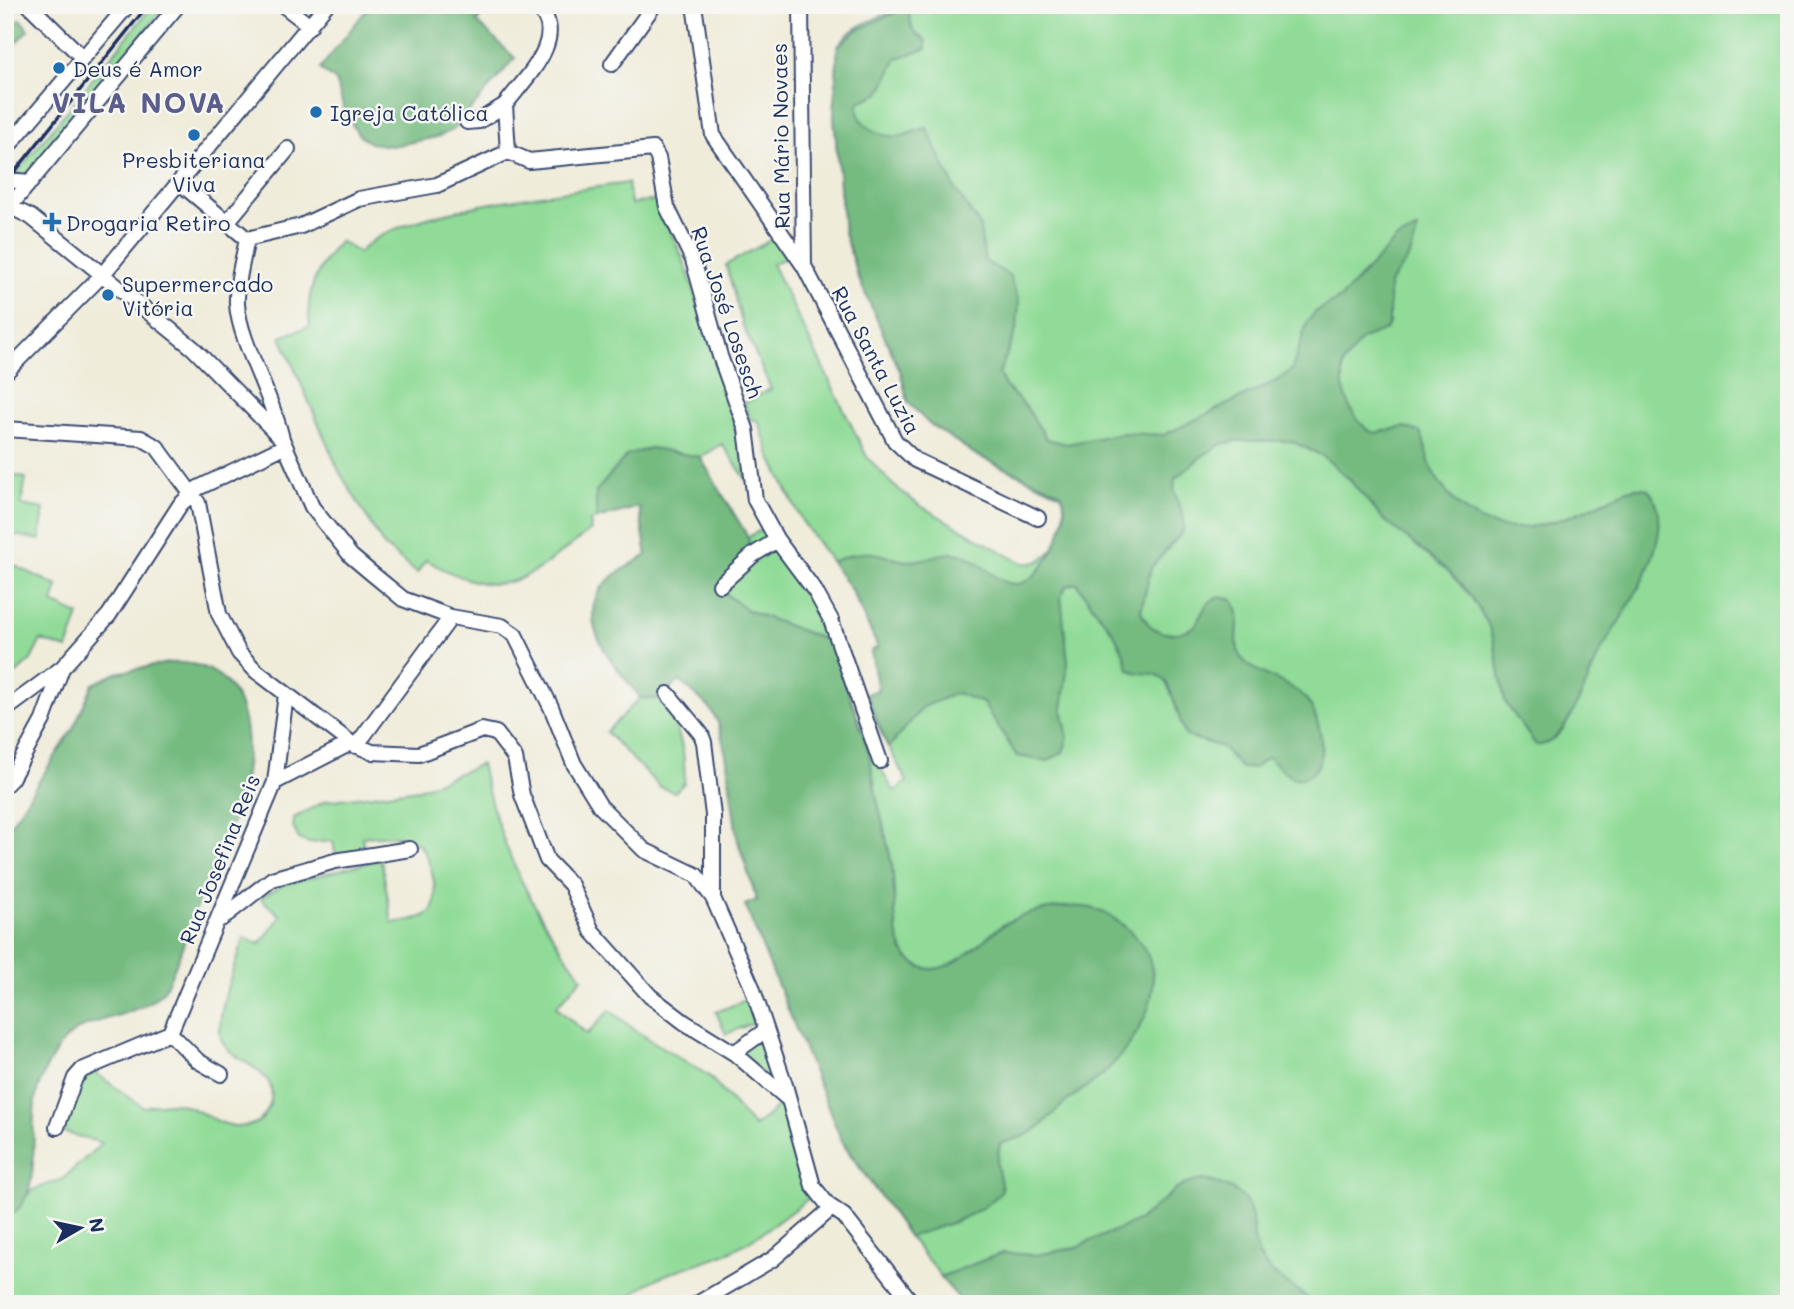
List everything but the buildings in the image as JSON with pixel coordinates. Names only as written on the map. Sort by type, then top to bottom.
[{"type":"street","points":[[29,5],[83,58]]},
{"type":"street","points":[[5,150],[128,5]]},
{"type":"street","points":[[178,5],[31,182],[7,207],[31,217],[193,348],[284,442]]},
{"type":"street","points":[[284,5],[310,26]]},
{"type":"street","points":[[5,373],[103,274],[326,5]]},
{"type":"street","points":[[467,122],[479,121],[505,105],[549,41],[548,19],[535,5]]},
{"type":"street","points":[[612,64],[654,5]]},
{"type":"street","name":"Rua Santa Luzia","points":[[694,5],[713,135],[804,266],[891,436],[902,451],[915,460],[1038,518]]},
{"type":"street","name":"Rua Mário Novaes","points":[[801,5],[804,266]]},
{"type":"street","points":[[247,239],[301,226],[359,200],[437,185],[508,152],[505,105]]},
{"type":"street","name":"Rua José Losesch","points":[[508,152],[529,161],[642,148],[655,152],[667,207],[693,260],[720,356],[746,429],[755,500],[777,540],[815,591],[831,620],[880,761]]},
{"type":"street","points":[[228,221],[288,149]]},
{"type":"street","points":[[5,180],[31,182]]},
{"type":"street","points":[[179,182],[247,239]]},
{"type":"street","points":[[247,239],[237,289],[238,313],[274,407],[284,442],[312,507],[351,556],[403,599],[451,617],[502,626],[515,635],[551,706],[574,764],[600,807],[644,850],[696,876],[713,898],[752,987],[813,1186],[832,1208],[844,1216],[913,1304]]},
{"type":"street","points":[[5,429],[141,438],[157,447],[192,492],[201,511],[213,591],[226,630],[239,653],[286,694],[353,745],[372,752],[406,756],[439,748],[482,730],[496,733],[515,758],[522,795],[547,860],[571,885],[592,931],[650,996],[684,1022],[734,1053],[788,1099]]},
{"type":"street","points":[[5,710],[31,688],[62,668],[109,615],[180,505],[192,492],[284,442]]},
{"type":"street","points":[[720,585],[753,555],[777,540]]},
{"type":"street","points":[[275,782],[353,745],[451,617]]},
{"type":"street","points":[[5,785],[12,779],[43,720],[62,668]]},
{"type":"street","name":"Rua Josefina Reis","points":[[170,1033],[275,782],[286,694]]},
{"type":"street","points":[[668,694],[701,734],[704,743],[713,815],[713,898]]},
{"type":"street","points":[[217,922],[272,879],[335,861],[410,849]]},
{"type":"street","points":[[734,1053],[766,1030]]},
{"type":"street","points":[[57,1127],[75,1078],[82,1070],[170,1033],[198,1060],[221,1074]]},
{"type":"street","points":[[705,1302],[788,1248],[832,1208]]},
{"type":"green space","points":[[153,5],[166,5],[39,162],[27,173],[13,177]]},
{"type":"green space","points":[[370,5],[490,5],[477,22],[515,58],[453,130],[437,137],[392,146],[370,143],[359,135],[345,113],[336,81],[320,69]]},
{"type":"green space","points":[[912,5],[1789,5],[1789,1304],[964,1304],[909,1237],[845,1147],[745,905],[757,900],[739,845],[726,754],[718,722],[709,707],[680,681],[658,698],[676,727],[684,760],[684,783],[675,792],[660,787],[606,732],[641,697],[601,643],[593,612],[596,597],[606,583],[647,555],[639,506],[590,521],[591,530],[531,574],[496,584],[477,582],[426,560],[417,573],[384,546],[339,471],[281,337],[310,326],[311,291],[325,260],[340,241],[359,253],[378,238],[407,225],[444,214],[484,204],[628,183],[631,204],[657,200],[686,266],[733,415],[748,482],[722,444],[700,458],[748,537],[765,528],[807,592],[828,633],[857,714],[883,772],[894,791],[907,782],[880,731],[866,694],[878,690],[871,651],[878,647],[849,586],[802,521],[771,458],[758,420],[751,421],[744,403],[771,389],[743,326],[726,265],[774,238],[786,258],[772,264],[867,457],[893,485],[919,505],[1022,563],[1034,563],[1052,551],[1062,529],[1062,495],[978,456],[927,422],[908,402],[901,373],[858,277],[844,232],[834,117],[838,46],[861,25]]},
{"type":"green space","points":[[907,7],[913,31],[926,41],[926,49],[897,58],[880,93],[859,102],[860,117],[870,128],[884,135],[903,135],[927,128],[955,189],[979,224],[985,261],[1009,275],[1019,301],[1017,328],[999,374],[1005,386],[1026,407],[1047,439],[1067,444],[1123,433],[1164,435],[1280,379],[1292,369],[1307,323],[1315,312],[1341,298],[1395,240],[1418,229],[1410,256],[1389,284],[1389,323],[1386,330],[1362,339],[1343,364],[1343,387],[1351,410],[1366,429],[1374,433],[1404,427],[1420,432],[1433,472],[1451,497],[1470,515],[1490,524],[1512,528],[1535,526],[1583,511],[1639,488],[1649,490],[1658,508],[1659,527],[1647,571],[1597,658],[1568,722],[1558,735],[1547,743],[1536,745],[1505,702],[1494,642],[1488,624],[1470,595],[1449,572],[1383,519],[1348,478],[1323,456],[1291,441],[1235,441],[1222,444],[1202,456],[1175,479],[1174,490],[1184,519],[1183,531],[1151,568],[1141,611],[1156,630],[1179,633],[1195,626],[1213,600],[1224,597],[1232,599],[1238,614],[1237,647],[1244,661],[1298,692],[1305,698],[1317,719],[1321,747],[1320,760],[1315,771],[1306,777],[1292,778],[1268,757],[1254,768],[1241,768],[1222,747],[1186,736],[1172,694],[1164,680],[1155,674],[1135,672],[1128,668],[1113,632],[1077,583],[1066,586],[1061,597],[1068,662],[1062,709],[1068,738],[1063,752],[1048,761],[1017,756],[983,703],[956,693],[923,707],[888,748],[866,694],[878,690],[871,651],[878,647],[853,592],[831,562],[860,553],[909,561],[952,553],[967,556],[998,578],[1018,584],[1038,572],[1047,560],[1055,546],[1064,516],[1064,502],[1060,492],[978,456],[927,422],[908,402],[901,373],[858,277],[844,232],[834,117],[838,46],[857,30]]},
{"type":"green space","points":[[21,19],[28,30],[9,51],[5,46],[5,30],[8,32]]},
{"type":"green space","points":[[5,448],[11,450],[7,474],[26,478],[21,505],[44,509],[40,540],[5,533]]},
{"type":"green space","points":[[650,448],[700,457],[748,537],[751,552],[721,590],[747,610],[831,642],[868,752],[892,866],[899,940],[908,958],[921,967],[934,969],[947,966],[1016,918],[1065,907],[1092,908],[1121,923],[1138,940],[1148,957],[1153,976],[1152,994],[1138,1031],[1126,1048],[1100,1077],[1066,1102],[1040,1127],[1023,1137],[1000,1144],[997,1164],[1002,1190],[983,1207],[960,1220],[909,1237],[841,1139],[745,905],[757,900],[737,837],[726,754],[718,722],[709,707],[680,681],[657,699],[641,698],[620,673],[601,643],[593,612],[596,597],[610,579],[647,555],[639,507],[596,519],[596,491],[627,455]]},
{"type":"green space","points":[[5,561],[58,586],[53,603],[79,615],[67,649],[41,640],[31,660],[5,683]]},
{"type":"green space","points":[[168,663],[196,665],[218,675],[233,691],[242,712],[246,736],[243,787],[236,811],[164,990],[154,999],[130,1012],[79,1030],[68,1037],[52,1058],[36,1099],[32,1177],[19,1208],[5,1218],[5,833],[73,729],[93,684],[116,673]]},
{"type":"green space","points":[[481,764],[498,824],[520,877],[532,902],[582,978],[556,1007],[587,1034],[610,1010],[636,1031],[709,1076],[754,1127],[783,1102],[812,1196],[742,1245],[718,1257],[659,1278],[634,1293],[624,1304],[5,1304],[5,1218],[32,1190],[63,1179],[102,1143],[63,1132],[77,1091],[87,1077],[94,1072],[143,1107],[176,1103],[228,1125],[253,1125],[267,1111],[272,1096],[270,1084],[262,1074],[231,1052],[223,1043],[220,1032],[225,996],[244,938],[260,944],[281,916],[260,898],[285,884],[381,859],[392,923],[421,917],[433,907],[433,876],[426,855],[416,843],[396,836],[362,837],[365,851],[336,858],[333,841],[308,843],[299,839],[293,827],[294,818],[325,801],[419,789]]},
{"type":"green space","points":[[748,999],[756,1022],[726,1034],[716,1012]]},
{"type":"green space","points":[[764,1033],[783,1091],[736,1053]]},
{"type":"green space","points":[[1203,1180],[1226,1186],[1240,1195],[1248,1205],[1255,1241],[1267,1267],[1314,1304],[964,1304],[940,1277],[1002,1253],[1036,1255],[1074,1248],[1138,1221],[1175,1190],[1188,1183]]},
{"type":"railway","points":[[5,184],[148,5]]},
{"type":"place","name":"Deus é Amor","points":[[59,68]]},
{"type":"place","name":"Igreja Católica","points":[[316,112]]},
{"type":"place","name":"Presbiteriana Viva","points":[[194,135]]},
{"type":"place","name":"Drogaria Retiro","points":[[52,222]]},
{"type":"place","name":"Supermercado Vitória","points":[[108,295]]},
{"type":"district","name":"VILA NOVA","points":[[139,102]]}]
